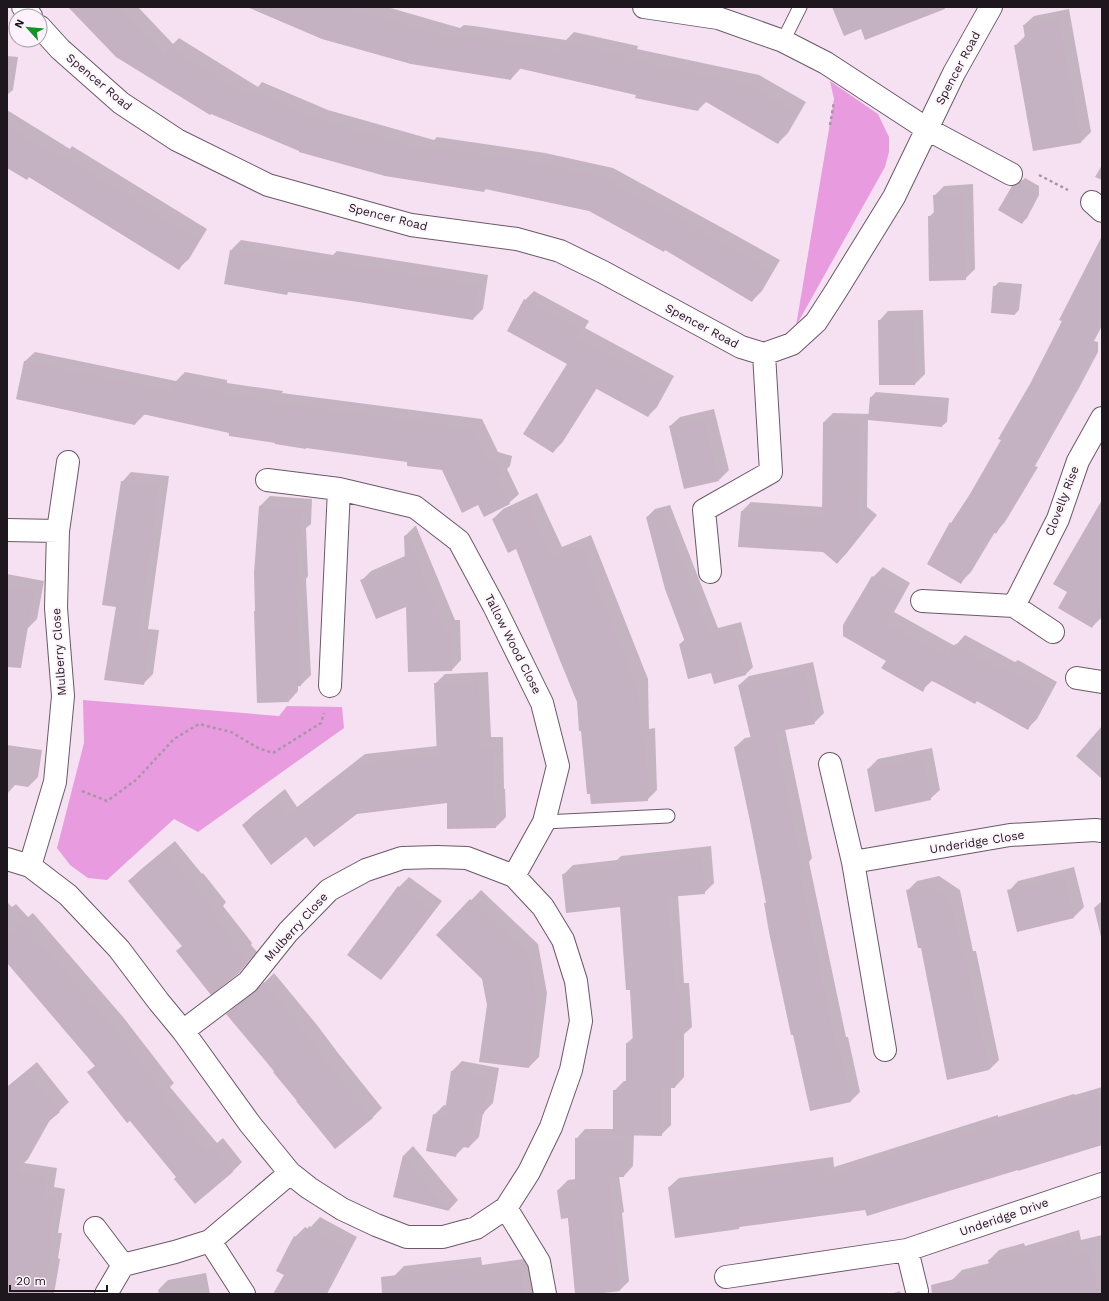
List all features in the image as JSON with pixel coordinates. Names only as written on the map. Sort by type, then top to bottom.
[{"type":"street","points":[[644,7],[718,18],[783,41],[826,63],[927,129],[1011,174]]},
{"type":"street","name":"Spencer Road","points":[[48,36],[60,49],[121,103],[177,140],[268,185],[411,225],[517,238],[560,251],[609,275],[741,347],[764,354],[792,344],[816,322],[894,197],[954,73],[991,7]]},
{"type":"street","points":[[710,572],[704,510],[771,472],[764,354]]},
{"type":"street","name":"Clovelly Rise","points":[[1014,606],[1058,519],[1078,461],[1102,418]]},
{"type":"street","name":"Mulberry Close","points":[[30,866],[55,782],[63,696],[56,608],[58,531],[68,462]]},
{"type":"street","name":"Tallow Wood Close","points":[[267,480],[339,489],[414,507],[459,541],[494,606],[542,703],[558,766],[544,822],[514,876]]},
{"type":"street","points":[[330,686],[339,489]]},
{"type":"street","points":[[7,530],[58,531]]},
{"type":"street","points":[[922,601],[1014,606],[1053,632]]},
{"type":"street","points":[[1077,678],[1102,682]]},
{"type":"street","points":[[830,764],[853,862],[885,1050]]},
{"type":"street","name":"Underidge Close","points":[[853,862],[1010,835],[1095,830],[1102,831]]},
{"type":"street","name":"Mulberry Close","points":[[7,859],[30,866],[68,895],[119,949],[183,1031],[250,1124],[290,1174],[342,1209],[376,1225],[407,1237],[443,1236],[476,1228],[506,1208],[529,1172],[551,1127],[571,1070],[581,1021],[576,981],[563,940],[543,907],[514,876],[467,858],[437,857],[402,858],[366,870],[329,890],[288,932],[248,982],[183,1031]]},
{"type":"street","points":[[106,1294],[123,1265],[175,1252],[210,1241],[290,1174]]},
{"type":"street","name":"Underidge Drive","points":[[726,1277],[907,1250],[1102,1184]]},
{"type":"street","points":[[506,1208],[539,1262],[545,1294]]},
{"type":"street","points":[[95,1228],[123,1265]]},
{"type":"street","points":[[210,1241],[244,1294]]},
{"type":"street","points":[[907,1250],[917,1291]]},
{"type":"lane","points":[[783,41],[800,7]]},
{"type":"lane","points":[[544,822],[668,816]]},
{"type":"path","points":[[830,125],[834,99]]},
{"type":"path","points":[[1035,173],[1097,207]]},
{"type":"path","points":[[55,782],[107,801],[136,780],[174,739],[200,724],[231,732],[258,748],[273,752],[321,723],[330,686]]},
{"type":"shaded area","points":[[830,81],[878,114],[889,137],[889,152],[885,167],[796,326],[834,99]]},
{"type":"shaded area","points":[[83,700],[279,716],[287,706],[342,707],[344,728],[198,832],[174,819],[107,880],[88,878],[70,865],[57,848],[84,743]]},
{"type":"building","points":[[68,7],[118,7],[164,54],[169,47],[249,97],[252,91],[318,119],[426,150],[426,146],[534,162],[603,177],[771,271],[752,302],[665,250],[664,252],[589,211],[485,189],[484,192],[385,176],[299,152],[211,114],[210,115],[116,57]]},
{"type":"building","points":[[247,7],[342,7],[452,38],[453,34],[463,35],[561,51],[563,42],[628,56],[628,59],[749,85],[797,112],[778,144],[701,99],[698,111],[635,98],[636,95],[513,67],[511,80],[411,64],[322,39]]},
{"type":"building","points":[[832,7],[945,7],[945,9],[865,40],[861,29],[844,36]]},
{"type":"building","points":[[1059,19],[1081,143],[1033,151],[1014,45],[1026,44],[1023,25]]},
{"type":"building","points":[[7,126],[60,158],[62,155],[198,239],[179,270],[29,177],[27,180],[7,168]]},
{"type":"building","points":[[1020,182],[1035,191],[1035,201],[1022,224],[998,210],[1012,186],[1017,185]]},
{"type":"building","points":[[964,194],[966,280],[929,281],[928,216],[934,216],[933,195]]},
{"type":"building","points":[[1102,236],[1102,318],[1085,351],[1088,352],[1088,363],[1070,399],[1026,476],[1029,478],[996,534],[992,531],[961,584],[927,564],[950,522],[951,523],[970,494],[1001,440],[998,439],[1030,384],[1062,321],[1059,320]]},
{"type":"building","points":[[230,250],[325,264],[326,261],[479,285],[473,320],[288,292],[287,295],[224,284]]},
{"type":"building","points":[[993,286],[1018,289],[1015,315],[991,313]]},
{"type":"building","points":[[524,299],[581,330],[577,337],[666,385],[648,417],[595,388],[553,453],[523,434],[567,364],[507,331]]},
{"type":"building","points":[[878,320],[914,320],[915,385],[879,385]]},
{"type":"building","points":[[24,361],[172,391],[174,381],[218,389],[218,393],[274,401],[273,402],[473,429],[489,461],[503,466],[501,477],[496,477],[510,504],[484,517],[478,505],[462,513],[442,470],[407,466],[407,462],[306,449],[229,436],[229,433],[138,413],[135,425],[16,399]]},
{"type":"building","points":[[870,397],[944,403],[942,427],[868,420]]},
{"type":"building","points":[[704,418],[719,481],[684,489],[669,426]]},
{"type":"building","points":[[823,422],[860,423],[858,516],[869,524],[837,564],[823,552],[738,547],[741,511],[822,516]]},
{"type":"building","points":[[121,481],[159,485],[138,639],[150,640],[144,685],[104,680],[116,607],[102,605]]},
{"type":"building","points":[[1102,500],[1102,611],[1092,628],[1058,608],[1067,592],[1053,584]]},
{"type":"building","points":[[527,502],[552,556],[581,545],[638,690],[640,738],[645,738],[648,801],[591,804],[590,794],[587,794],[577,702],[516,549],[508,553],[492,519]]},
{"type":"building","points":[[259,506],[302,508],[301,535],[296,534],[299,587],[296,587],[301,686],[288,687],[289,702],[257,703],[254,573]]},
{"type":"building","points":[[662,511],[711,635],[734,629],[746,675],[714,684],[711,673],[688,679],[679,644],[685,642],[665,589],[646,517]]},
{"type":"building","points":[[407,535],[445,629],[451,629],[452,671],[408,672],[406,607],[376,619],[360,580],[405,562],[404,536]]},
{"type":"building","points":[[872,576],[901,593],[885,622],[948,657],[955,644],[1005,672],[1007,669],[1048,692],[1028,730],[977,701],[975,704],[929,679],[923,692],[881,668],[886,661],[843,636],[843,625]]},
{"type":"building","points":[[7,586],[34,591],[21,668],[7,667]]},
{"type":"building","points":[[804,671],[815,724],[775,732],[803,869],[799,870],[836,1046],[839,1046],[851,1102],[810,1111],[793,1035],[791,1035],[769,932],[764,903],[766,903],[734,747],[752,743],[738,685]]},
{"type":"building","points":[[478,682],[481,747],[494,747],[494,799],[496,799],[496,828],[447,829],[447,803],[357,814],[314,847],[306,837],[271,865],[242,825],[275,798],[287,816],[354,764],[437,755],[434,683]]},
{"type":"building","points":[[923,757],[931,800],[875,812],[867,769]]},
{"type":"building","points":[[165,850],[217,913],[213,916],[243,954],[241,955],[248,962],[239,973],[211,995],[176,951],[182,946],[128,881]]},
{"type":"building","points":[[701,855],[705,894],[668,897],[675,993],[679,993],[682,1038],[675,1038],[675,1088],[662,1088],[662,1136],[613,1135],[613,1090],[626,1090],[626,1043],[633,1043],[630,990],[626,990],[620,907],[566,913],[562,874],[610,869],[610,866]]},
{"type":"building","points":[[1064,876],[1074,918],[1017,932],[1007,890]]},
{"type":"building","points":[[929,885],[950,900],[964,961],[966,960],[989,1070],[947,1080],[921,948],[918,948],[906,890]]},
{"type":"building","points":[[398,886],[433,912],[381,980],[347,955]]},
{"type":"building","points":[[470,899],[529,954],[537,1003],[529,1068],[479,1062],[487,1005],[482,979],[436,935]]},
{"type":"building","points":[[22,922],[114,1027],[165,1094],[161,1097],[207,1152],[213,1147],[233,1172],[195,1204],[174,1179],[176,1177],[130,1121],[127,1123],[87,1072],[95,1066],[7,963],[7,935]]},
{"type":"building","points":[[264,982],[373,1118],[335,1149],[273,1072],[274,1071],[226,1014],[256,992]]},
{"type":"building","points":[[27,1071],[60,1112],[41,1128],[17,1173],[47,1177],[44,1197],[56,1198],[49,1242],[52,1243],[46,1283],[41,1283],[40,1294],[7,1294],[7,1087]]},
{"type":"building","points":[[451,1071],[489,1077],[484,1114],[476,1113],[469,1148],[458,1146],[456,1157],[426,1151],[433,1114],[444,1117]]},
{"type":"building","points":[[1102,1093],[1102,1145],[867,1216],[865,1210],[739,1227],[739,1229],[675,1238],[668,1187],[823,1166],[824,1176],[988,1125]]},
{"type":"building","points":[[575,1138],[624,1138],[624,1177],[608,1177],[620,1291],[596,1294],[575,1294],[568,1218],[561,1219],[557,1190],[575,1187]]},
{"type":"building","points":[[403,1155],[449,1211],[393,1197]]},
{"type":"building","points":[[309,1226],[348,1247],[323,1294],[273,1294],[284,1275],[276,1271],[287,1249],[294,1236],[302,1240]]},
{"type":"building","points":[[1069,1240],[1074,1257],[1088,1253],[1100,1294],[932,1294],[931,1285],[990,1270],[988,1260],[1014,1252],[1015,1255]]},
{"type":"building","points":[[472,1266],[473,1274],[520,1268],[524,1294],[382,1294],[381,1277]]}]
